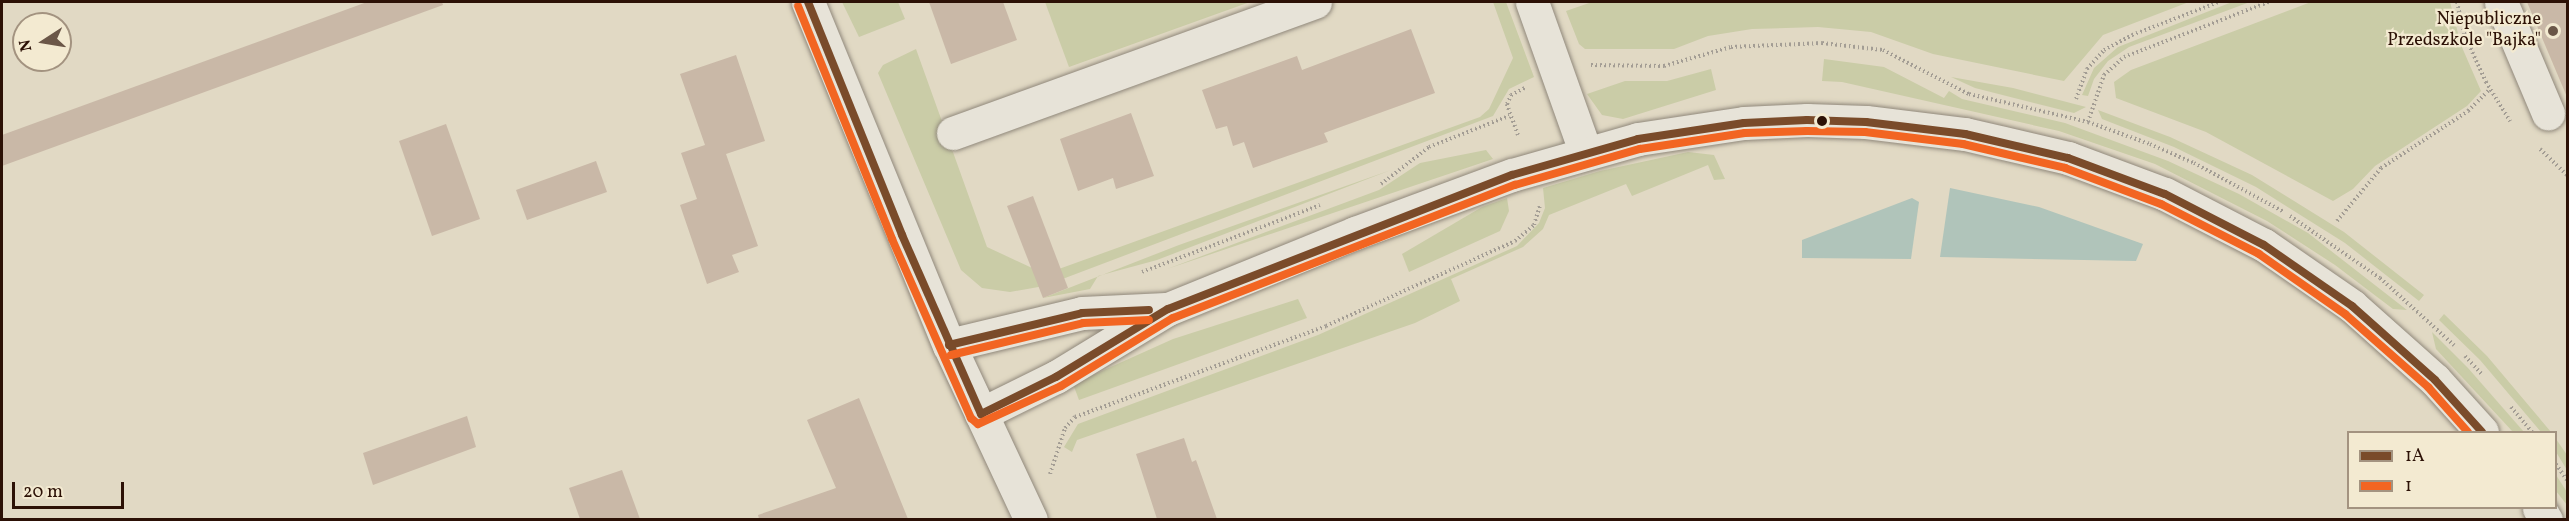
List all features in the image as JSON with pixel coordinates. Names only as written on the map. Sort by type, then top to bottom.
[{"type":"street","points":[[808,2],[949,345],[1031,519]]},
{"type":"street","points":[[952,133],[1316,2]]},
{"type":"street","points":[[1532,2],[1585,151]]},
{"type":"street","points":[[2501,2],[2548,114]]},
{"type":"street","points":[[981,414],[1056,377],[1168,309],[1354,233],[1530,169],[1585,151],[1690,130],[1806,120],[1926,128],[2068,158],[2165,194],[2254,240],[2307,273],[2398,344],[2481,431]]},
{"type":"street","points":[[949,345],[1082,313],[1168,309]]},
{"type":"path","points":[[2076,99],[2087,69],[2104,50],[2132,35],[2219,2]]},
{"type":"path","points":[[2088,122],[2104,75],[2124,57],[2269,2]]},
{"type":"path","points":[[2337,221],[2381,168],[2468,111],[2490,89]]},
{"type":"path","points":[[1048,481],[1065,428],[1075,417],[1326,326],[1526,234],[1540,207],[1530,169],[1509,116],[1429,147],[1379,185]]},
{"type":"path","points":[[1135,274],[1324,204]]},
{"type":"path","points":[[2557,466],[2568,482]]},
{"type":"green space","points":[[842,2],[898,2],[905,19],[859,37]]},
{"type":"green space","points":[[1045,2],[1250,2],[1069,67]]},
{"type":"green space","points":[[1493,2],[1506,2],[1534,77],[1509,89],[1493,116],[1044,286],[1010,292],[982,288],[961,270],[878,73],[883,65],[916,49],[987,247],[1045,274],[1480,117],[1489,109],[1513,58]]},
{"type":"green space","points":[[1592,2],[2189,2],[2103,35],[2064,81],[1933,54],[1871,32],[1818,27],[1752,29],[1708,36],[1674,49],[1585,49],[1579,44],[1566,11]]},
{"type":"green space","points":[[2232,2],[2250,2],[2129,47],[2108,61],[2094,79],[2088,96],[2082,95],[2094,68],[2118,47]]},
{"type":"green space","points":[[2311,2],[2450,2],[2461,45],[2481,91],[2467,106],[2375,166],[2353,189],[2333,201],[2206,132],[2116,98],[2114,82],[2131,70]]},
{"type":"green space","points":[[1824,59],[1884,67],[1944,98],[1949,91],[1962,99],[2065,123],[2168,161],[2239,194],[2308,233],[2407,310],[2393,309],[2335,265],[2267,221],[2155,164],[2059,131],[1842,82],[1822,81]]},
{"type":"green space","points":[[1711,69],[1716,90],[1623,119],[1602,115],[1587,94],[1625,81],[1667,81]]},
{"type":"green space","points":[[1951,77],[2013,88],[2086,107],[2074,113],[1975,88]]},
{"type":"green space","points":[[2098,110],[2170,137],[2252,175],[2344,232],[2424,295],[2419,301],[2345,243],[2256,187],[2174,147],[2102,119]]},
{"type":"green space","points":[[1486,150],[1493,159],[1167,269],[1379,190],[1420,163]]},
{"type":"green space","points":[[1688,152],[1714,155],[1725,179],[1714,180],[1708,165],[1632,196],[1626,184],[1549,215],[1543,229],[1523,247],[1451,279],[1460,301],[1415,323],[1077,440],[1072,452],[1064,447],[1078,424],[1318,335],[1517,246],[1539,223],[1545,208],[1543,188],[1600,171]]},
{"type":"green space","points":[[1391,170],[1157,260],[1103,275],[1179,245]]},
{"type":"green space","points":[[1507,198],[1509,211],[1500,231],[1409,272],[1402,254],[1482,207]]},
{"type":"green space","points":[[1098,277],[1090,289],[1043,298]]},
{"type":"green space","points":[[1298,299],[1307,318],[1079,400],[1073,384],[1173,339]]},
{"type":"green space","points":[[2444,314],[2487,356],[2550,431],[2540,431],[2480,360],[2439,320]]},
{"type":"green space","points":[[2432,332],[2468,368],[2523,431],[2512,431],[2436,349]]},
{"type":"green space","points":[[2557,440],[2567,455],[2567,470],[2557,454]]},
{"type":"green space","points":[[2557,477],[2567,492],[2567,505],[2557,492]]},
{"type":"shaded area","points":[[1950,188],[2039,207],[2143,244],[2136,261],[1940,257]]},
{"type":"shaded area","points":[[1912,198],[1919,202],[1911,259],[1802,258],[1802,240]]},
{"type":"building","points":[[367,2],[442,2],[443,5],[2,166],[2,135]]},
{"type":"building","points":[[929,2],[1003,2],[1017,40],[951,64]]},
{"type":"building","name":"Niepubliczne Przedszkole \"Bajka\"","points":[[2527,2],[2568,2],[2568,97],[2567,97]]},
{"type":"building","points":[[1411,29],[1435,93],[1324,133],[1328,142],[1253,168],[1244,142],[1233,146],[1227,126],[1216,129],[1202,90],[1297,56],[1302,70]]},
{"type":"building","points":[[736,55],[765,141],[726,154],[758,246],[732,255],[739,272],[707,284],[680,205],[697,199],[681,153],[705,145],[680,74]]},
{"type":"building","points":[[1131,113],[1154,176],[1116,189],[1113,178],[1078,191],[1060,139]]},
{"type":"building","points":[[446,124],[480,219],[432,236],[399,141]]},
{"type":"building","points":[[596,161],[607,192],[527,220],[516,190]]},
{"type":"building","points":[[1033,196],[1068,288],[1043,298],[1007,206]]},
{"type":"building","points":[[859,398],[908,519],[759,519],[758,515],[836,488],[807,420]]},
{"type":"building","points":[[467,416],[476,447],[373,485],[363,453]]},
{"type":"building","points":[[1184,438],[1192,462],[1196,460],[1217,519],[1157,519],[1136,454]]},
{"type":"building","points":[[622,470],[640,519],[580,519],[569,488]]},
{"type":"transit line","name":"1A","points":[[808,2],[902,235],[981,414],[1056,377],[1168,309],[1512,175],[1638,139],[1744,123],[1807,120],[1866,122],[1965,134],[2068,158],[2165,194],[2264,245],[2352,306],[2435,380],[2481,431]]},
{"type":"transit line","name":"1","points":[[798,6],[892,239],[971,418],[978,424],[1061,386],[1173,318],[1515,185],[1640,149],[1745,133],[1807,131],[1865,132],[1963,144],[2065,168],[2161,204],[2259,254],[2345,314],[2428,387],[2467,431]]},
{"type":"transit line","name":"1A","points":[[949,345],[1082,313],[1149,310]]},
{"type":"transit line","name":"1","points":[[951,355],[1083,323],[1149,320]]},
{"type":"place","name":"Niepubliczne Przedszkole \"Bajka\"","points":[[2553,31]]}]
